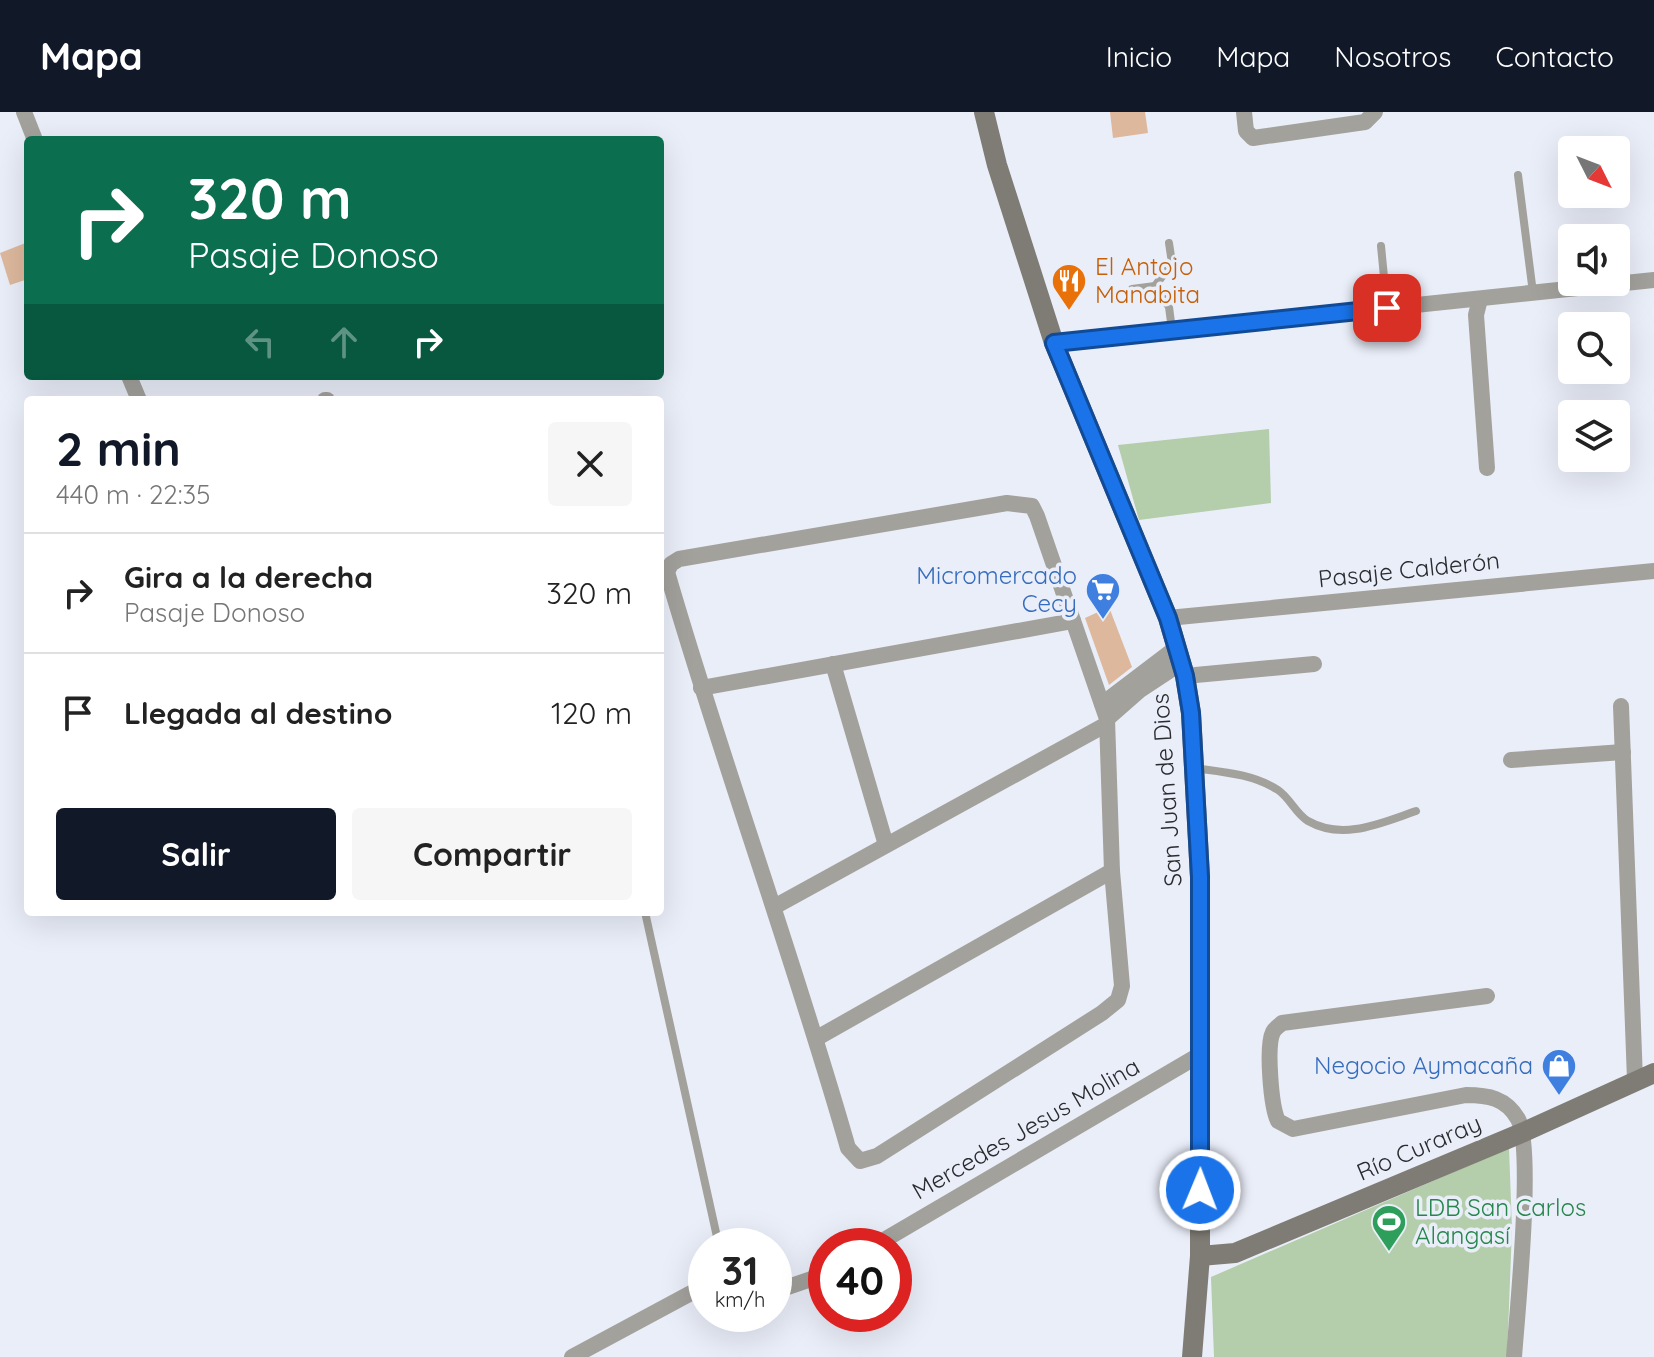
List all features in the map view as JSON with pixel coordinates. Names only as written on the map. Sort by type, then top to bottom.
[{"type":"street","points":[[24,112],[33,136]]},
{"type":"street","name":"San Juan de Dios","points":[[984,112],[997,165],[1054,343],[1168,618],[1191,713],[1200,877],[1201,1054],[1200,1256],[1192,1357]]},
{"type":"street","points":[[1244,112],[1246,131],[1253,138],[1365,122],[1375,112]]},
{"type":"street","points":[[1054,343],[1654,280]]},
{"type":"street","points":[[1480,299],[1476,315],[1487,468]]},
{"type":"street","points":[[1007,503],[1024,503],[1032,506],[1037,516],[1073,621],[1105,715],[1112,871],[1122,986],[1118,1000],[877,1156],[860,1161],[848,1148],[817,1038],[701,688],[667,572],[671,564],[679,559],[694,556],[1007,503]]},
{"type":"street","name":"Pasaje Calderón","points":[[1168,618],[1654,571]]},
{"type":"street","points":[[701,688],[1073,621]]},
{"type":"street","points":[[774,907],[886,845],[1105,715],[1181,662],[1314,664]]},
{"type":"street","points":[[833,664],[886,845]]},
{"type":"street","points":[[1621,706],[1644,1076]]},
{"type":"street","points":[[1511,760],[1623,752]]},
{"type":"street","points":[[817,1038],[1112,871]]},
{"type":"street","points":[[1487,996],[1282,1023],[1273,1032],[1270,1044],[1275,1115],[1284,1127],[1309,1128],[1429,1100],[1485,1095],[1508,1107],[1524,1132],[1523,1221],[1514,1357]]},
{"type":"street","name":"Mercedes Jesus Molina","points":[[905,1228],[1201,1054]]},
{"type":"street","name":"Río Curaray","points":[[1200,1256],[1235,1253],[1524,1132],[1644,1076]]},
{"type":"street","points":[[572,1357],[688,1295]]},
{"type":"lane","points":[[1518,175],[1533,293]]},
{"type":"lane","points":[[1132,289],[1155,286],[1172,263],[1169,243]]},
{"type":"lane","points":[[1381,246],[1387,308]]},
{"type":"lane","points":[[1155,286],[1169,307],[1172,330]]},
{"type":"lane","points":[[1194,768],[1263,781],[1281,792],[1306,820],[1326,828],[1357,831],[1416,811]]},
{"type":"lane","points":[[646,916],[715,1228]]},
{"type":"green space","points":[[1269,429],[1271,503],[1139,520],[1118,445]]},
{"type":"green space","name":"LDB San Carlos Alangasí","points":[[1509,1148],[1512,1229],[1507,1357],[1214,1357],[1211,1277]]},
{"type":"building","points":[[1110,112],[1145,112],[1148,133],[1113,138]]},
{"type":"building","points":[[24,244],[24,280],[10,285],[0,253]]},
{"type":"building","points":[[1109,607],[1132,667],[1109,685],[1085,618]]},
{"type":"place","name":"El Antojo Manabita","points":[[1069,312]]},
{"type":"place","name":"Micromercado Cecy","points":[[1103,621]]},
{"type":"place","name":"Negocio Aymacaña","points":[[1559,1097]]},
{"type":"place","name":"LDB San Carlos Alangasí","points":[[1389,1253]]},
{"type":"route","points":[[1200,1190],[1200,877],[1191,713],[1185,676],[1168,618],[1054,343],[1387,308]]}]
